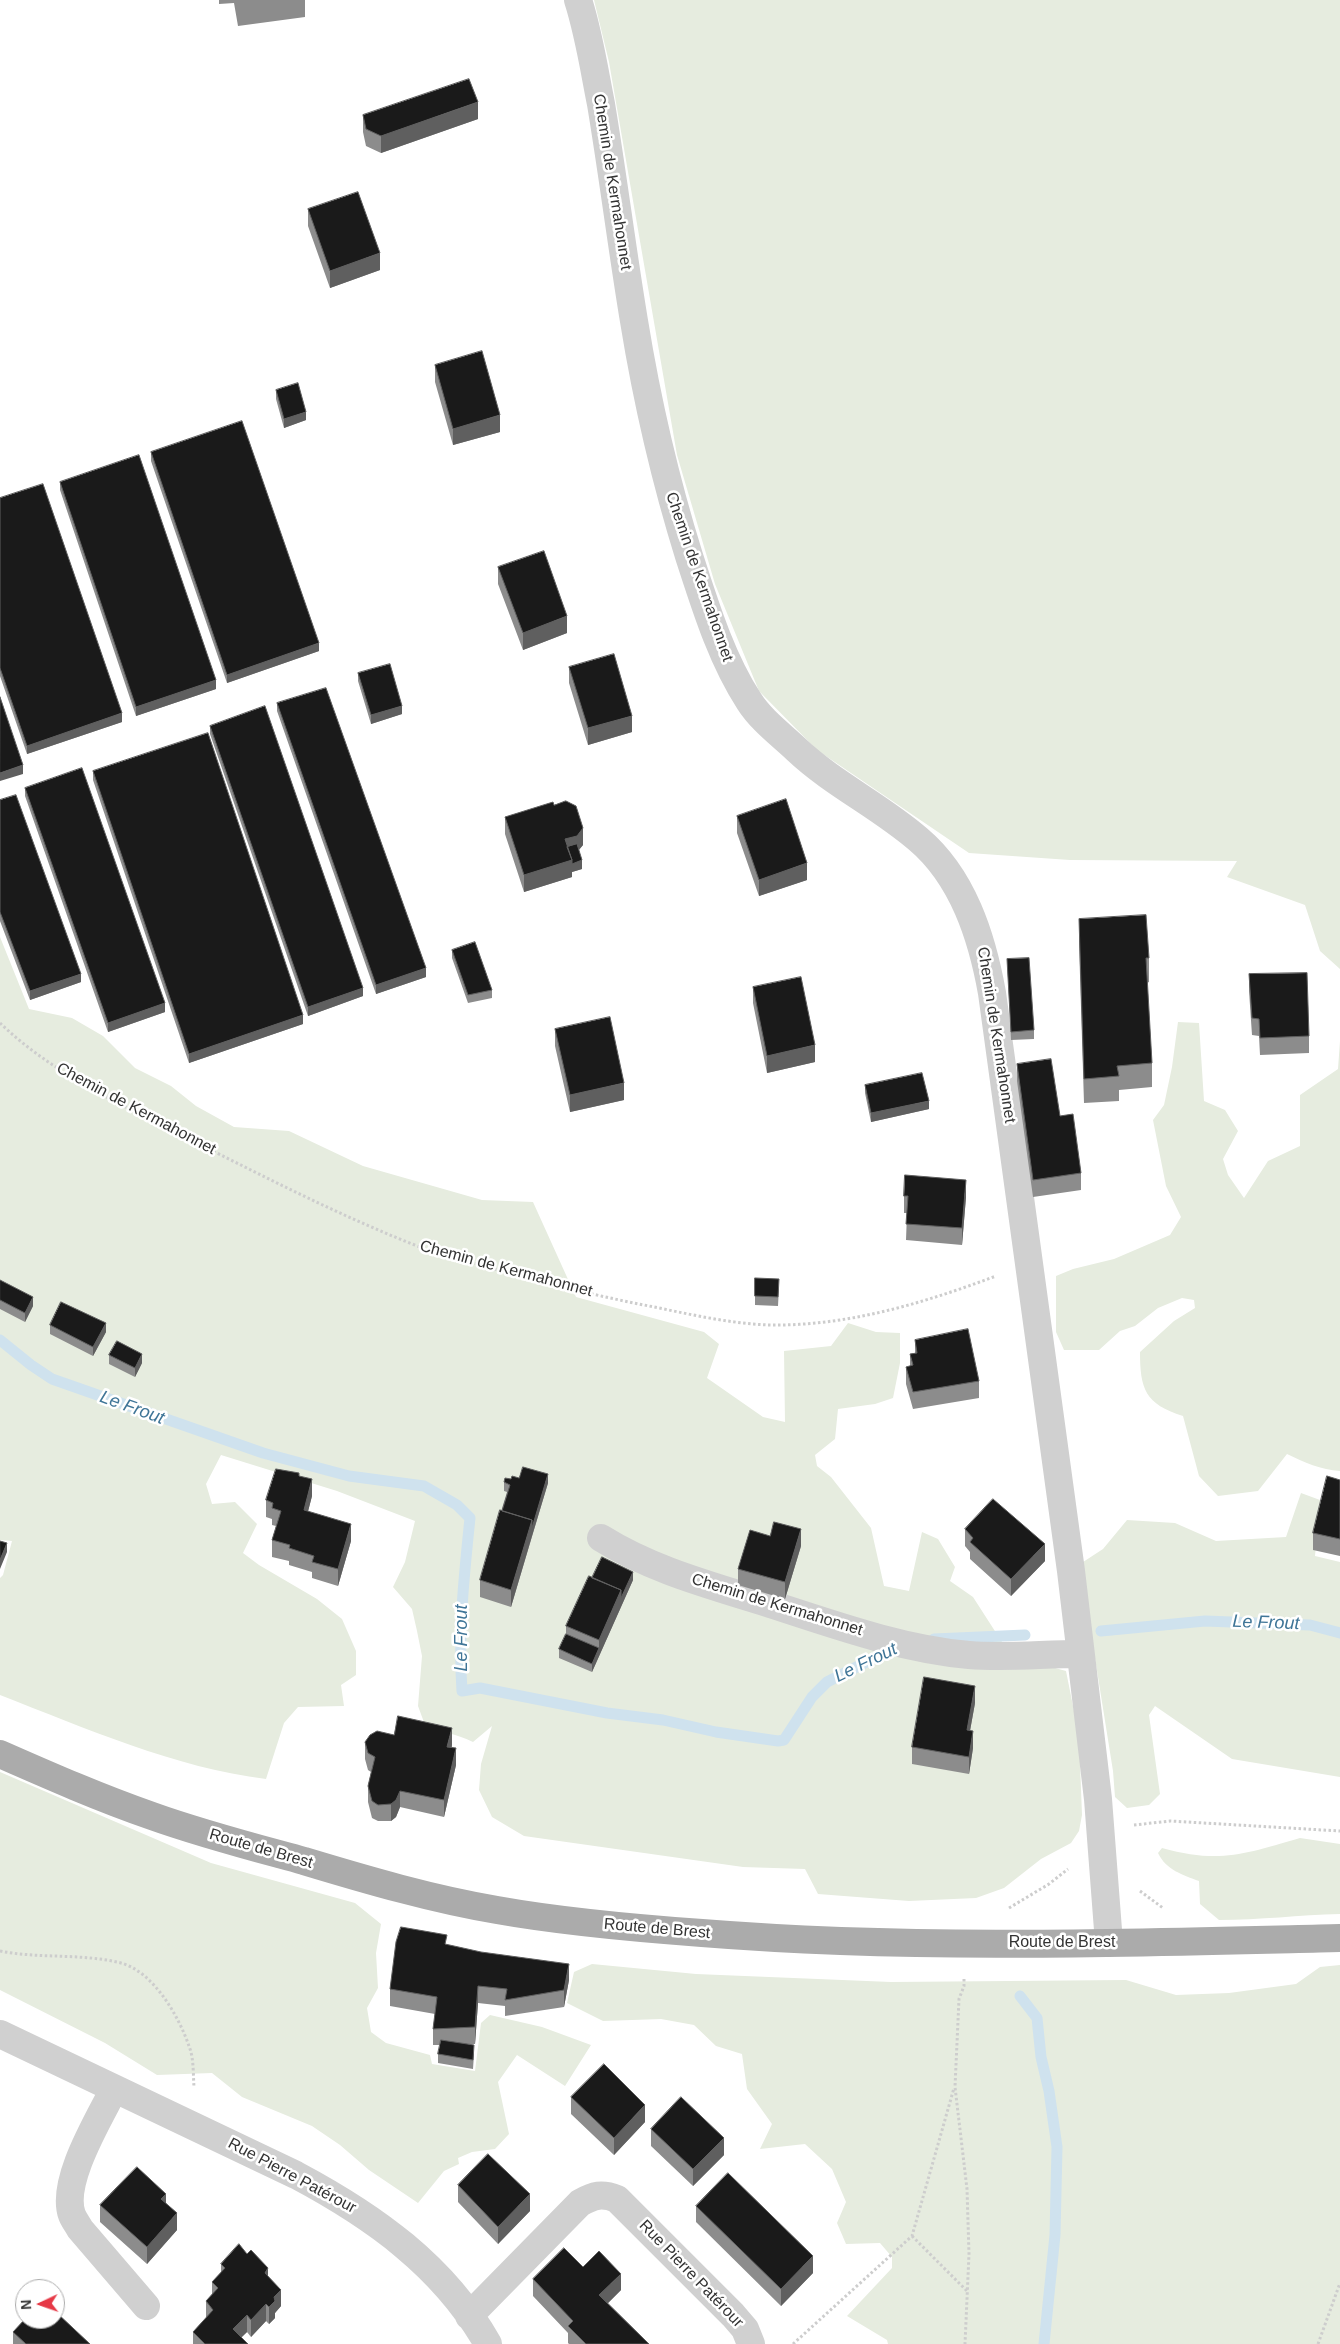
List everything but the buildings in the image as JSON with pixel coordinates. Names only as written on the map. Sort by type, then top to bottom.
[{"type":"main road","name":"Route de Brest","points":[[0,1754],[78,1788],[197,1831],[358,1877],[495,1910],[585,1922],[764,1938],[964,1943],[1109,1943],[1340,1938]]},
{"type":"street","name":"Chemin de Kermahonnet","points":[[578,0],[593,59],[610,156],[648,401],[667,480],[697,580],[732,673],[750,704],[805,757],[832,779],[909,831],[928,848],[943,866],[970,911],[980,937],[992,993],[1071,1571],[1101,1831],[1109,1943]]},
{"type":"street","name":"Chemin de Kermahonnet","points":[[601,1538],[630,1555],[703,1583],[799,1614],[906,1643],[969,1655],[1080,1654]]},
{"type":"street","name":"Rue Pierre Patérour","points":[[0,2034],[321,2188],[400,2240],[419,2258],[469,2316],[488,2344]]},
{"type":"street","points":[[114,2089],[75,2171],[70,2203],[72,2215],[80,2229],[146,2306]]},
{"type":"street","name":"Rue Pierre Patérour","points":[[469,2316],[580,2203],[593,2195],[605,2194],[617,2199],[733,2315],[745,2329],[751,2344]]},
{"type":"path","name":"Chemin de Kermahonnet","points":[[0,1023],[52,1065],[105,1097],[344,1214],[427,1250],[566,1288],[733,1321],[768,1325],[800,1324],[876,1313],[930,1300],[1028,1263]]},
{"type":"path","points":[[1007,1909],[1049,1884],[1070,1868],[1101,1831],[1117,1826],[1170,1822],[1340,1831]]},
{"type":"path","points":[[964,1943],[964,1986],[959,1999],[955,2087],[967,2189],[970,2254],[965,2344]]},
{"type":"path","points":[[0,1951],[88,1958],[123,1964],[146,1978],[175,2013],[190,2047],[195,2095],[192,2125]]},
{"type":"path","points":[[793,2344],[912,2236],[955,2087]]},
{"type":"path","points":[[912,2236],[968,2291]]},
{"type":"path","points":[[1318,2344],[1340,2283]]},
{"type":"shaded area","points":[[594,0],[1340,0],[1340,969],[1320,951],[1305,905],[1227,877],[1237,861],[1070,860],[969,853],[817,750],[759,691],[715,584],[677,455],[609,62]]},
{"type":"shaded area","points":[[0,937],[29,1009],[72,1018],[103,1036],[135,1068],[171,1086],[196,1106],[234,1127],[289,1131],[363,1166],[482,1200],[533,1202],[576,1297],[704,1332],[719,1344],[707,1378],[763,1417],[785,1422],[784,1351],[831,1346],[848,1323],[876,1332],[900,1333],[900,1363],[893,1398],[875,1404],[838,1409],[835,1439],[815,1455],[817,1466],[831,1477],[871,1528],[884,1586],[909,1591],[922,1532],[938,1539],[955,1567],[950,1581],[973,1597],[1011,1656],[1066,1671],[1079,1736],[1082,1815],[1079,1831],[1071,1843],[1041,1859],[1004,1888],[976,1898],[909,1901],[818,1894],[805,1869],[743,1867],[524,1836],[492,1817],[479,1790],[481,1764],[492,1726],[473,1742],[425,1725],[418,1706],[422,1656],[417,1631],[412,1609],[393,1587],[405,1562],[415,1521],[337,1491],[221,1455],[206,1484],[212,1504],[235,1502],[257,1524],[243,1553],[259,1565],[317,1599],[342,1619],[356,1651],[356,1675],[341,1685],[344,1706],[298,1707],[284,1723],[266,1779],[232,1774],[165,1756],[98,1733],[0,1695],[0,1578],[3,1575],[12,1541],[0,1540]]},
{"type":"shaded area","points":[[1178,1022],[1199,1023],[1204,1101],[1225,1110],[1238,1131],[1223,1159],[1228,1175],[1244,1198],[1268,1161],[1300,1146],[1300,1095],[1338,1069],[1340,1041],[1340,1471],[1306,1463],[1287,1454],[1258,1491],[1218,1496],[1199,1476],[1183,1416],[1160,1406],[1147,1393],[1141,1376],[1140,1365],[1140,1352],[1174,1321],[1195,1308],[1194,1300],[1182,1298],[1158,1308],[1135,1326],[1120,1331],[1099,1350],[1064,1350],[1056,1332],[1056,1276],[1073,1269],[1114,1259],[1170,1235],[1181,1217],[1166,1186],[1153,1120],[1164,1105],[1172,1067]]},
{"type":"shaded area","points":[[1301,1493],[1320,1500],[1315,1556],[1340,1562],[1340,1777],[1232,1759],[1155,1706],[1149,1715],[1160,1794],[1149,1805],[1127,1808],[1115,1797],[1113,1771],[1080,1564],[1103,1549],[1127,1520],[1175,1523],[1216,1541],[1286,1537]]},
{"type":"shaded area","points":[[0,1772],[211,1863],[355,1903],[381,1924],[376,1953],[378,1988],[367,2008],[371,2032],[386,2043],[430,2055],[432,2064],[475,2071],[481,2023],[490,2015],[542,2027],[591,2045],[565,2086],[517,2055],[498,2082],[509,2134],[495,2149],[472,2152],[458,2158],[459,2164],[444,2171],[418,2203],[369,2170],[340,2145],[312,2126],[242,2097],[212,2073],[157,2075],[105,2043],[0,1990]]},
{"type":"shaded area","points":[[1300,1838],[1340,1844],[1340,1914],[1219,1920],[1200,1904],[1199,1881],[1170,1868],[1158,1853],[1162,1848],[1200,1855],[1232,1855],[1263,1849]]},
{"type":"shaded area","points":[[592,1964],[696,1974],[891,1982],[1126,1980],[1176,1995],[1229,1993],[1296,1984],[1320,1967],[1340,1965],[1340,2344],[888,2344],[887,2340],[847,2316],[892,2268],[892,2257],[880,2243],[846,2244],[837,2223],[846,2202],[832,2169],[805,2144],[760,2149],[772,2124],[747,2089],[742,2054],[716,2046],[694,2025],[661,2019],[603,2021],[567,2003],[574,1972]]},
{"type":"waterway","name":"Le Frout","points":[[0,1340],[52,1379],[263,1453],[349,1476],[424,1486],[457,1505],[470,1518],[461,1626],[462,1691],[480,1688],[607,1713],[663,1720],[716,1732],[778,1741],[784,1740],[812,1697],[827,1682],[894,1648]]},
{"type":"waterway","name":"Le Frout","points":[[1101,1631],[1205,1621],[1310,1625],[1340,1633]]},
{"type":"waterway","name":"Le Frout","points":[[934,1639],[1025,1635]]},
{"type":"waterway","points":[[1020,1996],[1037,2018],[1041,2057],[1049,2091],[1057,2147],[1055,2235],[1044,2344]]}]
